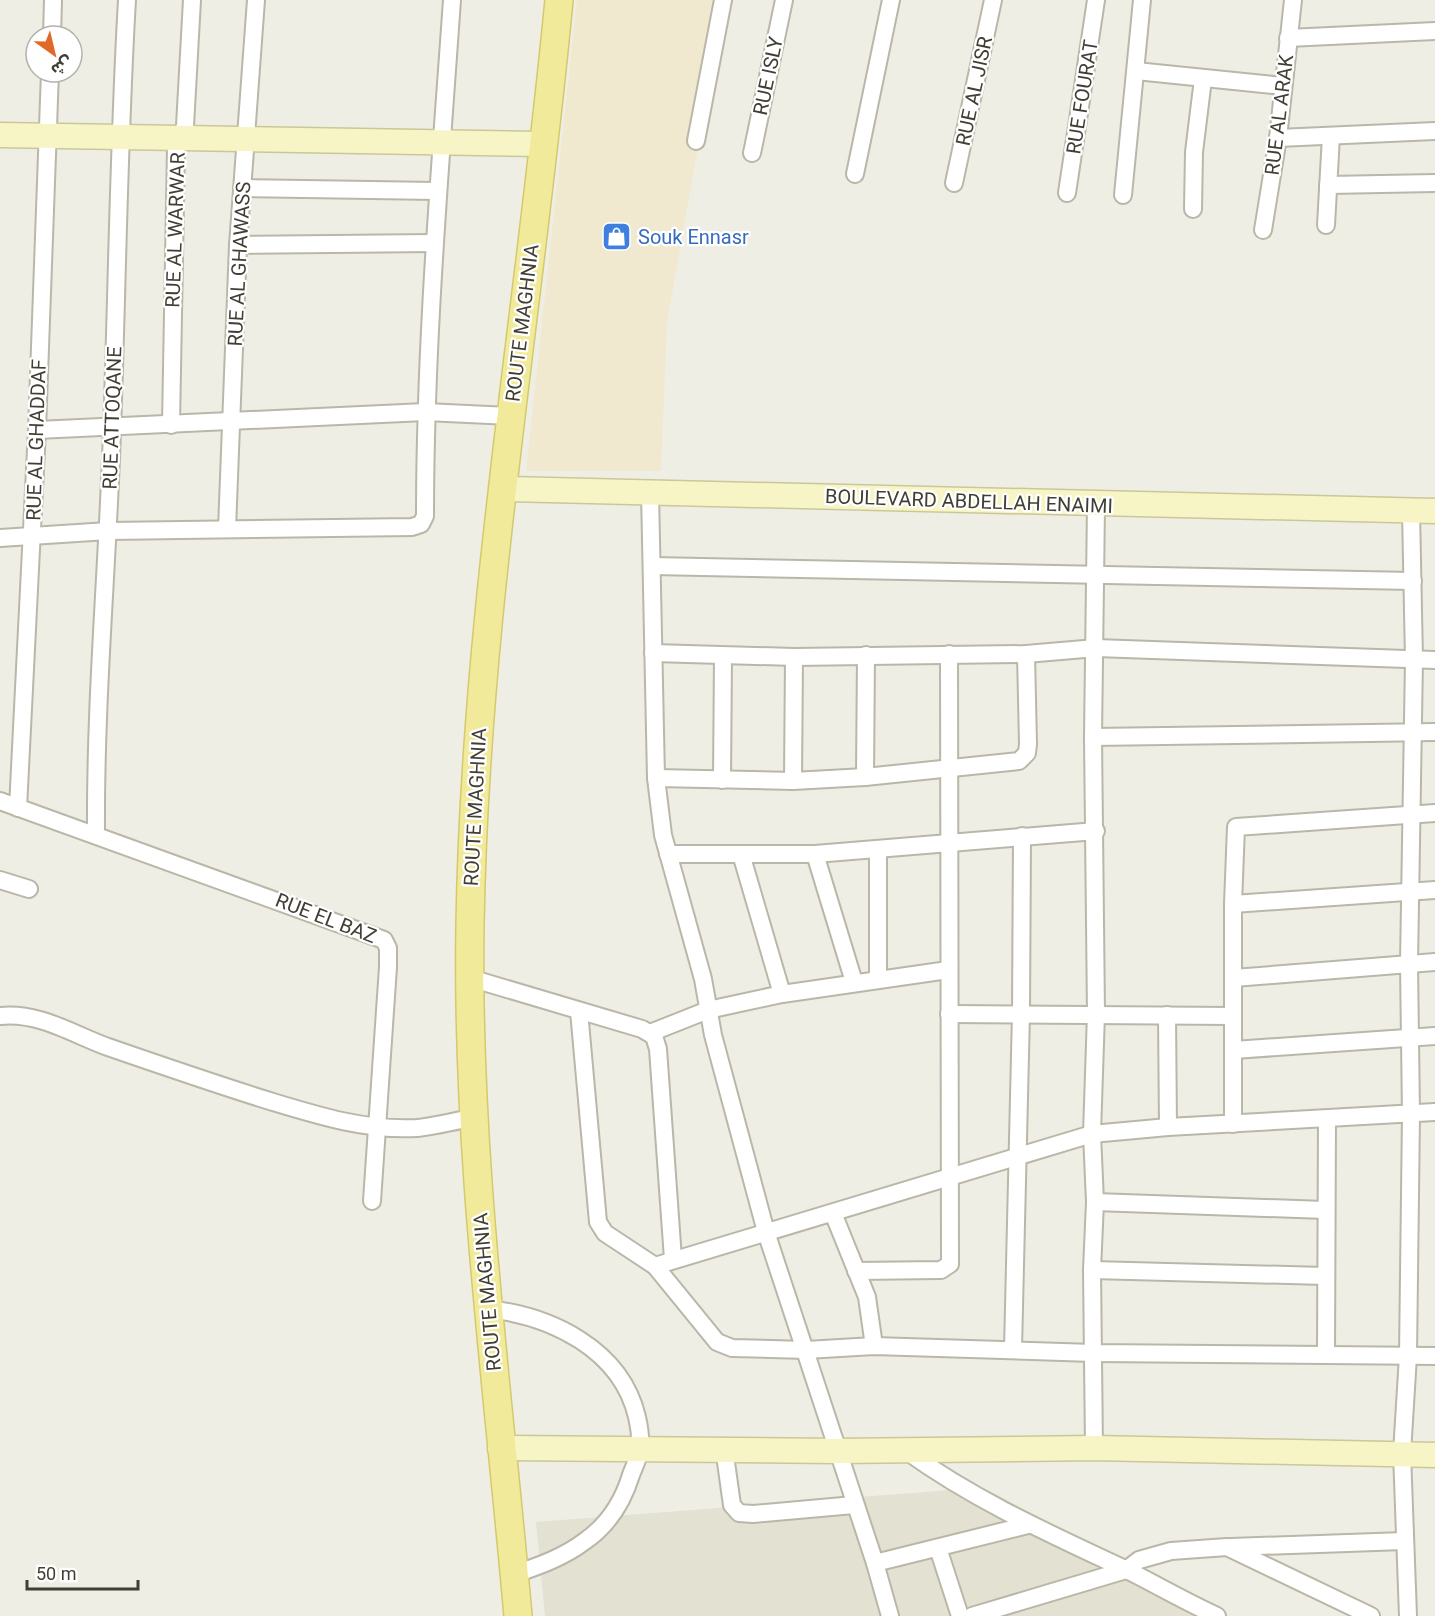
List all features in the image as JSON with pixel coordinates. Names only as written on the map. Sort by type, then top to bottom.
[{"type":"main road","name":"ROUTE MAGHNIA","points":[[519,1616],[500,1448],[488,1310],[475,1117],[470,978],[477,754],[484,665],[559,0]]},
{"type":"street","points":[[52,24],[53,0]]},
{"type":"street","name":"RUE ATTOQANE","points":[[96,835],[95,758],[108,531],[119,138],[127,0]]},
{"type":"street","name":"RUE AL WARWAR","points":[[171,425],[176,156],[179,138],[185,126],[192,0]]},
{"type":"street","name":"RUE AL GHAWASS","points":[[227,529],[238,245],[256,0]]},
{"type":"street","points":[[0,538],[108,531],[412,527],[421,524],[425,516],[425,412],[437,191],[452,0]]},
{"type":"street","points":[[696,141],[723,0]]},
{"type":"street","name":"RUE ISLY","points":[[752,153],[784,0]]},
{"type":"street","points":[[855,174],[891,0]]},
{"type":"street","name":"RUE AL JISR","points":[[954,183],[993,0]]},
{"type":"street","name":"RUE FOURAT","points":[[1067,193],[1096,0]]},
{"type":"street","points":[[1123,195],[1142,0]]},
{"type":"street","name":"RUE AL ARAK","points":[[1263,230],[1278,138],[1293,0]]},
{"type":"street","points":[[1288,38],[1435,31]]},
{"type":"street","points":[[1136,71],[1283,86]]},
{"type":"street","points":[[1194,209],[1194,152],[1203,79]]},
{"type":"street","name":"RUE AL GHADDAF","points":[[18,808],[33,535],[49,84]]},
{"type":"street","points":[[1278,138],[1435,131]]},
{"type":"street","points":[[0,135],[542,144]]},
{"type":"street","points":[[1326,225],[1331,136]]},
{"type":"street","points":[[1328,185],[1435,183]]},
{"type":"street","points":[[242,188],[437,191]]},
{"type":"street","points":[[238,245],[434,243]]},
{"type":"street","points":[[37,430],[231,423],[425,412],[512,416]]},
{"type":"street","name":"BOULEVARD ABDELLAH ENAIMI","points":[[503,489],[1096,505],[1435,511]]},
{"type":"street","points":[[650,492],[656,778],[658,805],[668,854],[703,979],[708,1011],[766,1232],[806,1350],[854,1505],[875,1563],[890,1616]]},
{"type":"street","points":[[1094,1448],[1092,1270],[1095,1202],[1092,1134],[1096,1013],[1096,831],[1093,737],[1096,648],[1094,574],[1096,505]]},
{"type":"street","points":[[1408,1616],[1402,1454],[1407,1356],[1411,1114],[1408,1038],[1411,733],[1414,660],[1411,511]]},
{"type":"street","points":[[652,567],[1413,581]]},
{"type":"street","points":[[653,653],[723,657],[794,657],[1026,654],[1096,648],[1435,660]]},
{"type":"street","points":[[856,1271],[941,1270],[949,1267],[949,654]]},
{"type":"street","points":[[656,778],[793,781],[866,777],[1019,761],[1027,753],[1026,654]]},
{"type":"street","points":[[866,655],[866,777]]},
{"type":"street","points":[[722,780],[723,657]]},
{"type":"street","points":[[793,781],[794,657]]},
{"type":"street","points":[[1093,737],[1435,732]]},
{"type":"street","name":"RUE EL BAZ","points":[[0,801],[384,939],[388,948],[388,967],[379,1126]]},
{"type":"street","points":[[1233,1124],[1233,904],[1236,827],[1435,813]]},
{"type":"street","points":[[668,854],[815,854],[1096,831]]},
{"type":"street","points":[[1013,1349],[1021,1013],[1022,836]]},
{"type":"street","points":[[878,850],[878,978]]},
{"type":"street","points":[[741,854],[782,994]]},
{"type":"street","points":[[815,854],[854,982]]},
{"type":"street","points":[[0,880],[29,889]]},
{"type":"street","points":[[1233,904],[1435,890]]},
{"type":"street","points":[[1234,978],[1435,962]]},
{"type":"street","points":[[650,1033],[708,1011],[782,994],[878,978],[948,970]]},
{"type":"street","points":[[470,978],[650,1033],[656,1040],[673,1259]]},
{"type":"street","points":[[579,1011],[598,1222],[605,1233],[655,1266],[717,1342],[724,1346],[745,1350],[806,1350],[874,1346],[1093,1353],[1326,1353],[1435,1356]]},
{"type":"street","points":[[949,1014],[1096,1013],[1233,1016]]},
{"type":"street","points":[[0,1016],[18,1014],[34,1017],[104,1045],[223,1087],[324,1118],[379,1126],[416,1128],[475,1117]]},
{"type":"street","points":[[1167,1015],[1168,1127]]},
{"type":"street","points":[[1234,1050],[1435,1036]]},
{"type":"street","points":[[655,1266],[949,1180],[1092,1134],[1168,1127],[1435,1112]]},
{"type":"street","points":[[1326,1353],[1327,1119]]},
{"type":"street","points":[[372,1201],[379,1126]]},
{"type":"street","points":[[1095,1202],[1325,1210]]},
{"type":"street","points":[[832,1213],[867,1297],[874,1346]]},
{"type":"street","points":[[1092,1270],[1325,1276]]},
{"type":"street","points":[[488,1310],[515,1312],[544,1320],[572,1334],[596,1352],[616,1373],[628,1392],[638,1424],[640,1448],[618,1506],[604,1524],[584,1542],[559,1557],[515,1574]]},
{"type":"street","points":[[500,1448],[724,1448],[837,1451],[1094,1448],[1435,1455]]},
{"type":"street","points":[[724,1448],[732,1505],[739,1513],[753,1514],[854,1505]]},
{"type":"street","points":[[904,1450],[946,1478],[1028,1525],[1126,1570],[1211,1615]]},
{"type":"street","points":[[875,1563],[1028,1525]]},
{"type":"street","points":[[972,1616],[1126,1570],[1139,1560],[1171,1551],[1404,1541]]},
{"type":"street","points":[[1227,1547],[1371,1616]]},
{"type":"street","points":[[938,1548],[960,1616]]},
{"type":"shaded area","name":"Souk Ennasr","points":[[577,0],[724,0],[667,322],[661,471],[526,471]]},
{"type":"shaded area","points":[[950,1490],[1206,1616],[545,1616],[536,1522]]},
{"type":"place","name":"Souk Ennasr","points":[[617,237]]}]
